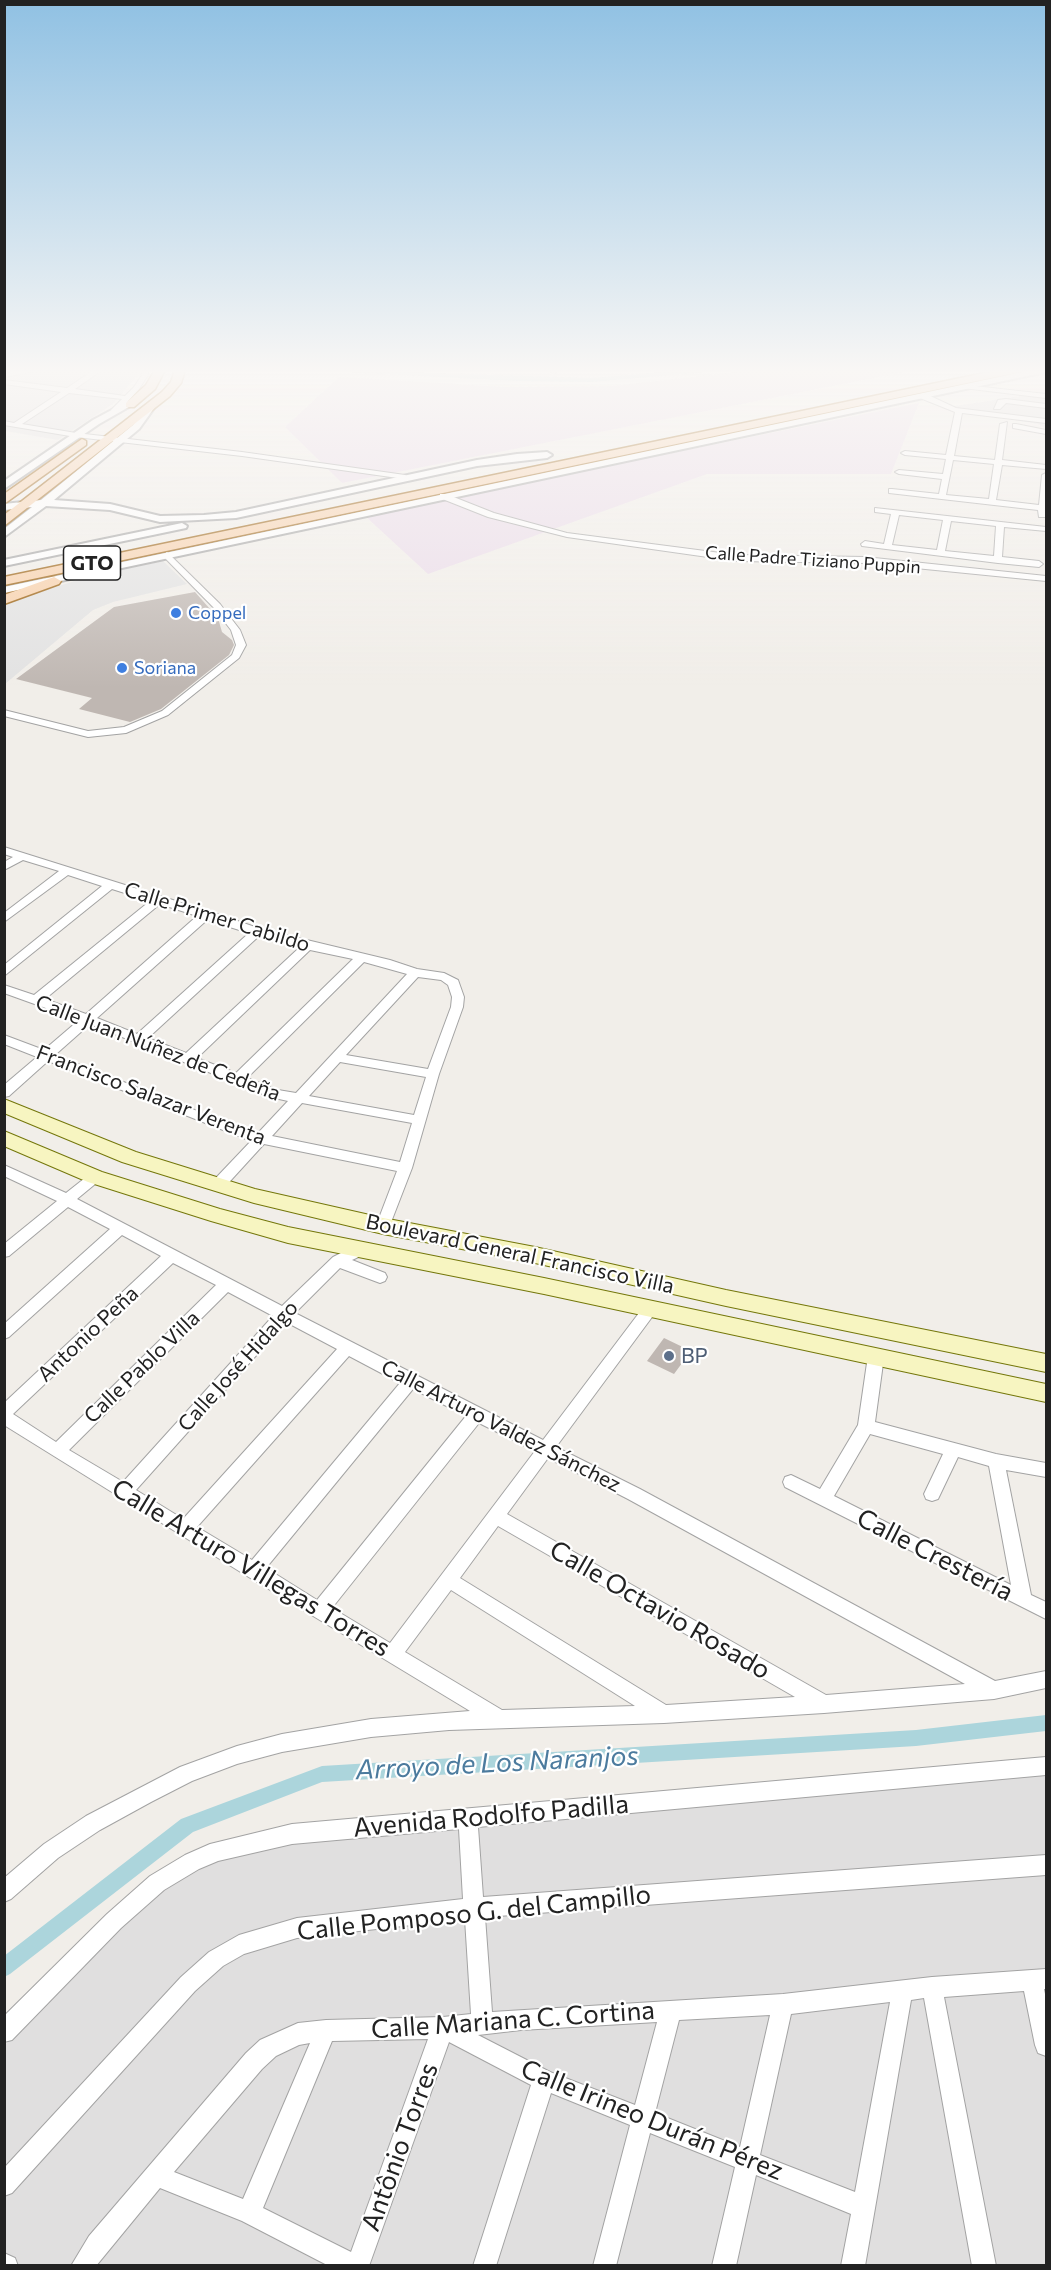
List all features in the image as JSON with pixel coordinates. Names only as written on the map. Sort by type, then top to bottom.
[{"type":"main road","points":[[4,500],[36,476]]},
{"type":"main road","points":[[4,522],[70,476]]},
{"type":"main road","name":"GTO","points":[[4,581],[455,476]]},
{"type":"main road","name":"GTO","points":[[4,568],[178,539],[505,476]]},
{"type":"main road","points":[[4,600],[61,579]]},
{"type":"main road","name":"Boulevard General Francisco Villa","points":[[4,1105],[129,1157],[217,1186],[383,1226],[535,1255],[726,1298],[1047,1363]]},
{"type":"main road","name":"Boulevard General Francisco Villa","points":[[4,1138],[95,1177],[218,1216],[288,1235],[544,1286],[1047,1394]]},
{"type":"main road","points":[[933,1368],[937,1363],[952,1362],[1047,1382]]},
{"type":"street","points":[[4,486],[18,476]]},
{"type":"street","points":[[4,534],[45,503],[71,476]]},
{"type":"street","points":[[75,476],[79,492],[110,507]]},
{"type":"street","points":[[397,476],[405,477]]},
{"type":"street","points":[[4,563],[410,476]]},
{"type":"street","points":[[4,590],[539,476]]},
{"type":"street","points":[[937,476],[947,477],[942,496]]},
{"type":"street","points":[[992,503],[997,476]]},
{"type":"street","points":[[892,491],[942,496],[1043,512],[1047,476]]},
{"type":"street","name":"Calle Padre Tiziano Puppin","points":[[443,496],[491,515],[567,535],[736,558],[865,560],[1047,579]]},
{"type":"street","points":[[4,507],[45,503],[110,507],[160,519],[236,515]]},
{"type":"street","points":[[878,510],[1047,529]]},
{"type":"street","points":[[887,548],[896,512]]},
{"type":"street","points":[[940,553],[948,518]]},
{"type":"street","points":[[998,560],[1000,524]]},
{"type":"street","points":[[865,544],[1039,564]]},
{"type":"street","points":[[4,713],[88,734],[126,730],[165,713],[236,656],[241,645],[235,630],[217,606],[167,555]]},
{"type":"street","points":[[4,581],[25,583],[61,579]]},
{"type":"street","name":"Calle Primer Cabildo","points":[[4,850],[66,872],[207,914],[257,932],[386,963],[415,973],[444,977],[454,983],[458,997],[450,1029],[433,1074],[405,1168],[383,1226]]},
{"type":"street","points":[[4,867],[20,856]]},
{"type":"street","points":[[4,919],[66,872]]},
{"type":"street","points":[[4,972],[111,884]]},
{"type":"street","points":[[36,1000],[158,900]]},
{"type":"street","points":[[4,1093],[207,914]]},
{"type":"street","points":[[139,1039],[257,932]]},
{"type":"street","points":[[188,1059],[308,946]]},
{"type":"street","points":[[238,1079],[360,958]]},
{"type":"street","points":[[217,1186],[415,973]]},
{"type":"street","name":"Calle Juan Núñez de Cedeña","points":[[4,989],[89,1019],[267,1092],[296,1100],[420,1120]]},
{"type":"street","name":"Francisco Salazar Verenta","points":[[4,1040],[261,1139],[405,1168]]},
{"type":"street","points":[[336,1057],[433,1074]]},
{"type":"street","name":"Calle Arturo Valdez Sánchez","points":[[4,1170],[66,1199],[347,1348],[546,1448],[994,1690]]},
{"type":"street","points":[[6,1249],[95,1177]]},
{"type":"street","points":[[4,1333],[121,1228]]},
{"type":"street","name":"Calle José Hidalgo","points":[[124,1492],[284,1314],[338,1261],[360,1250]]},
{"type":"street","name":"Antonio Peña","points":[[4,1415],[172,1255]]},
{"type":"street","points":[[338,1261],[380,1277]]},
{"type":"street","name":"Calle Pablo Villa","points":[[57,1451],[227,1284]]},
{"type":"street","points":[[393,1654],[650,1309]]},
{"type":"street","points":[[185,1528],[347,1348]]},
{"type":"street","points":[[824,1498],[866,1426],[876,1356]]},
{"type":"street","points":[[253,1571],[411,1381]]},
{"type":"street","points":[[319,1611],[477,1414]]},
{"type":"street","name":"Calle Arturo Villegas Torres","points":[[4,1415],[57,1451],[499,1720]]},
{"type":"street","points":[[866,1426],[996,1461],[1047,1470]]},
{"type":"street","points":[[932,1494],[953,1450]]},
{"type":"street","points":[[996,1461],[1023,1600]]},
{"type":"street","name":"Calle Crestería","points":[[791,1482],[1047,1611]]},
{"type":"street","name":"Calle Octavio Rosado","points":[[496,1516],[824,1704]]},
{"type":"street","points":[[449,1580],[664,1714]]},
{"type":"street","points":[[4,1892],[51,1851],[93,1823],[161,1787],[237,1755],[282,1743],[371,1728],[449,1721],[664,1714],[824,1704],[994,1690],[1047,1680]]},
{"type":"street","name":"Avenida Rodolfo Padilla","points":[[4,2032],[114,1921],[157,1883],[192,1862],[217,1851],[292,1834],[1047,1766]]},
{"type":"street","points":[[468,1818],[482,2024]]},
{"type":"street","name":"Calle Pomposo G. del Campillo","points":[[4,2185],[188,1984],[216,1959],[239,1945],[297,1928],[475,1908],[1047,1865]]},
{"type":"street","points":[[1039,1979],[1047,2045]]},
{"type":"street","name":"Calle Mariana C. Cortina","points":[[82,2265],[97,2244],[254,2061],[268,2048],[298,2034],[326,2031],[443,2028],[521,2019],[783,2004],[932,1987],[1039,1979]]},
{"type":"street","points":[[932,1987],[984,2265]]},
{"type":"street","points":[[853,2265],[902,1991]]},
{"type":"street","points":[[724,2265],[783,2004]]},
{"type":"street","points":[[604,2265],[671,2010]]},
{"type":"street","name":"Calle Irineo Durán Pérez","points":[[443,2028],[544,2080],[863,2207]]},
{"type":"street","name":"Antônio Torres","points":[[356,2265],[443,2028]]},
{"type":"street","points":[[249,2213],[326,2031]]},
{"type":"street","points":[[484,2265],[544,2080]]},
{"type":"street","points":[[157,2176],[249,2213],[356,2265]]},
{"type":"shaded area","points":[[335,476],[378,476],[342,483]]},
{"type":"shaded area","points":[[558,476],[702,476],[428,574],[364,515]]},
{"type":"shaded area","points":[[163,561],[187,584],[113,602],[93,610],[5,684],[5,603],[84,578]]},
{"type":"shaded area","points":[[1046,1770],[1046,2265],[5,2265],[4,2046],[133,1907],[213,1856],[282,1839]]},
{"type":"building","name":"Soriana","points":[[195,592],[218,618],[222,632],[232,640],[234,645],[229,655],[161,709],[130,722],[79,709],[92,698],[16,679],[114,607]]},
{"type":"building","name":"BP","points":[[664,1338],[691,1351],[674,1374],[647,1361]]},
{"type":"waterway","name":"Arroyo de Los Naranjos","points":[[4,1968],[187,1825],[322,1774],[916,1738],[1046,1723]]},
{"type":"place","name":"Coppel","points":[[176,613]]},
{"type":"place","name":"Soriana","points":[[122,668]]},
{"type":"place","name":"BP","points":[[669,1356]]}]
